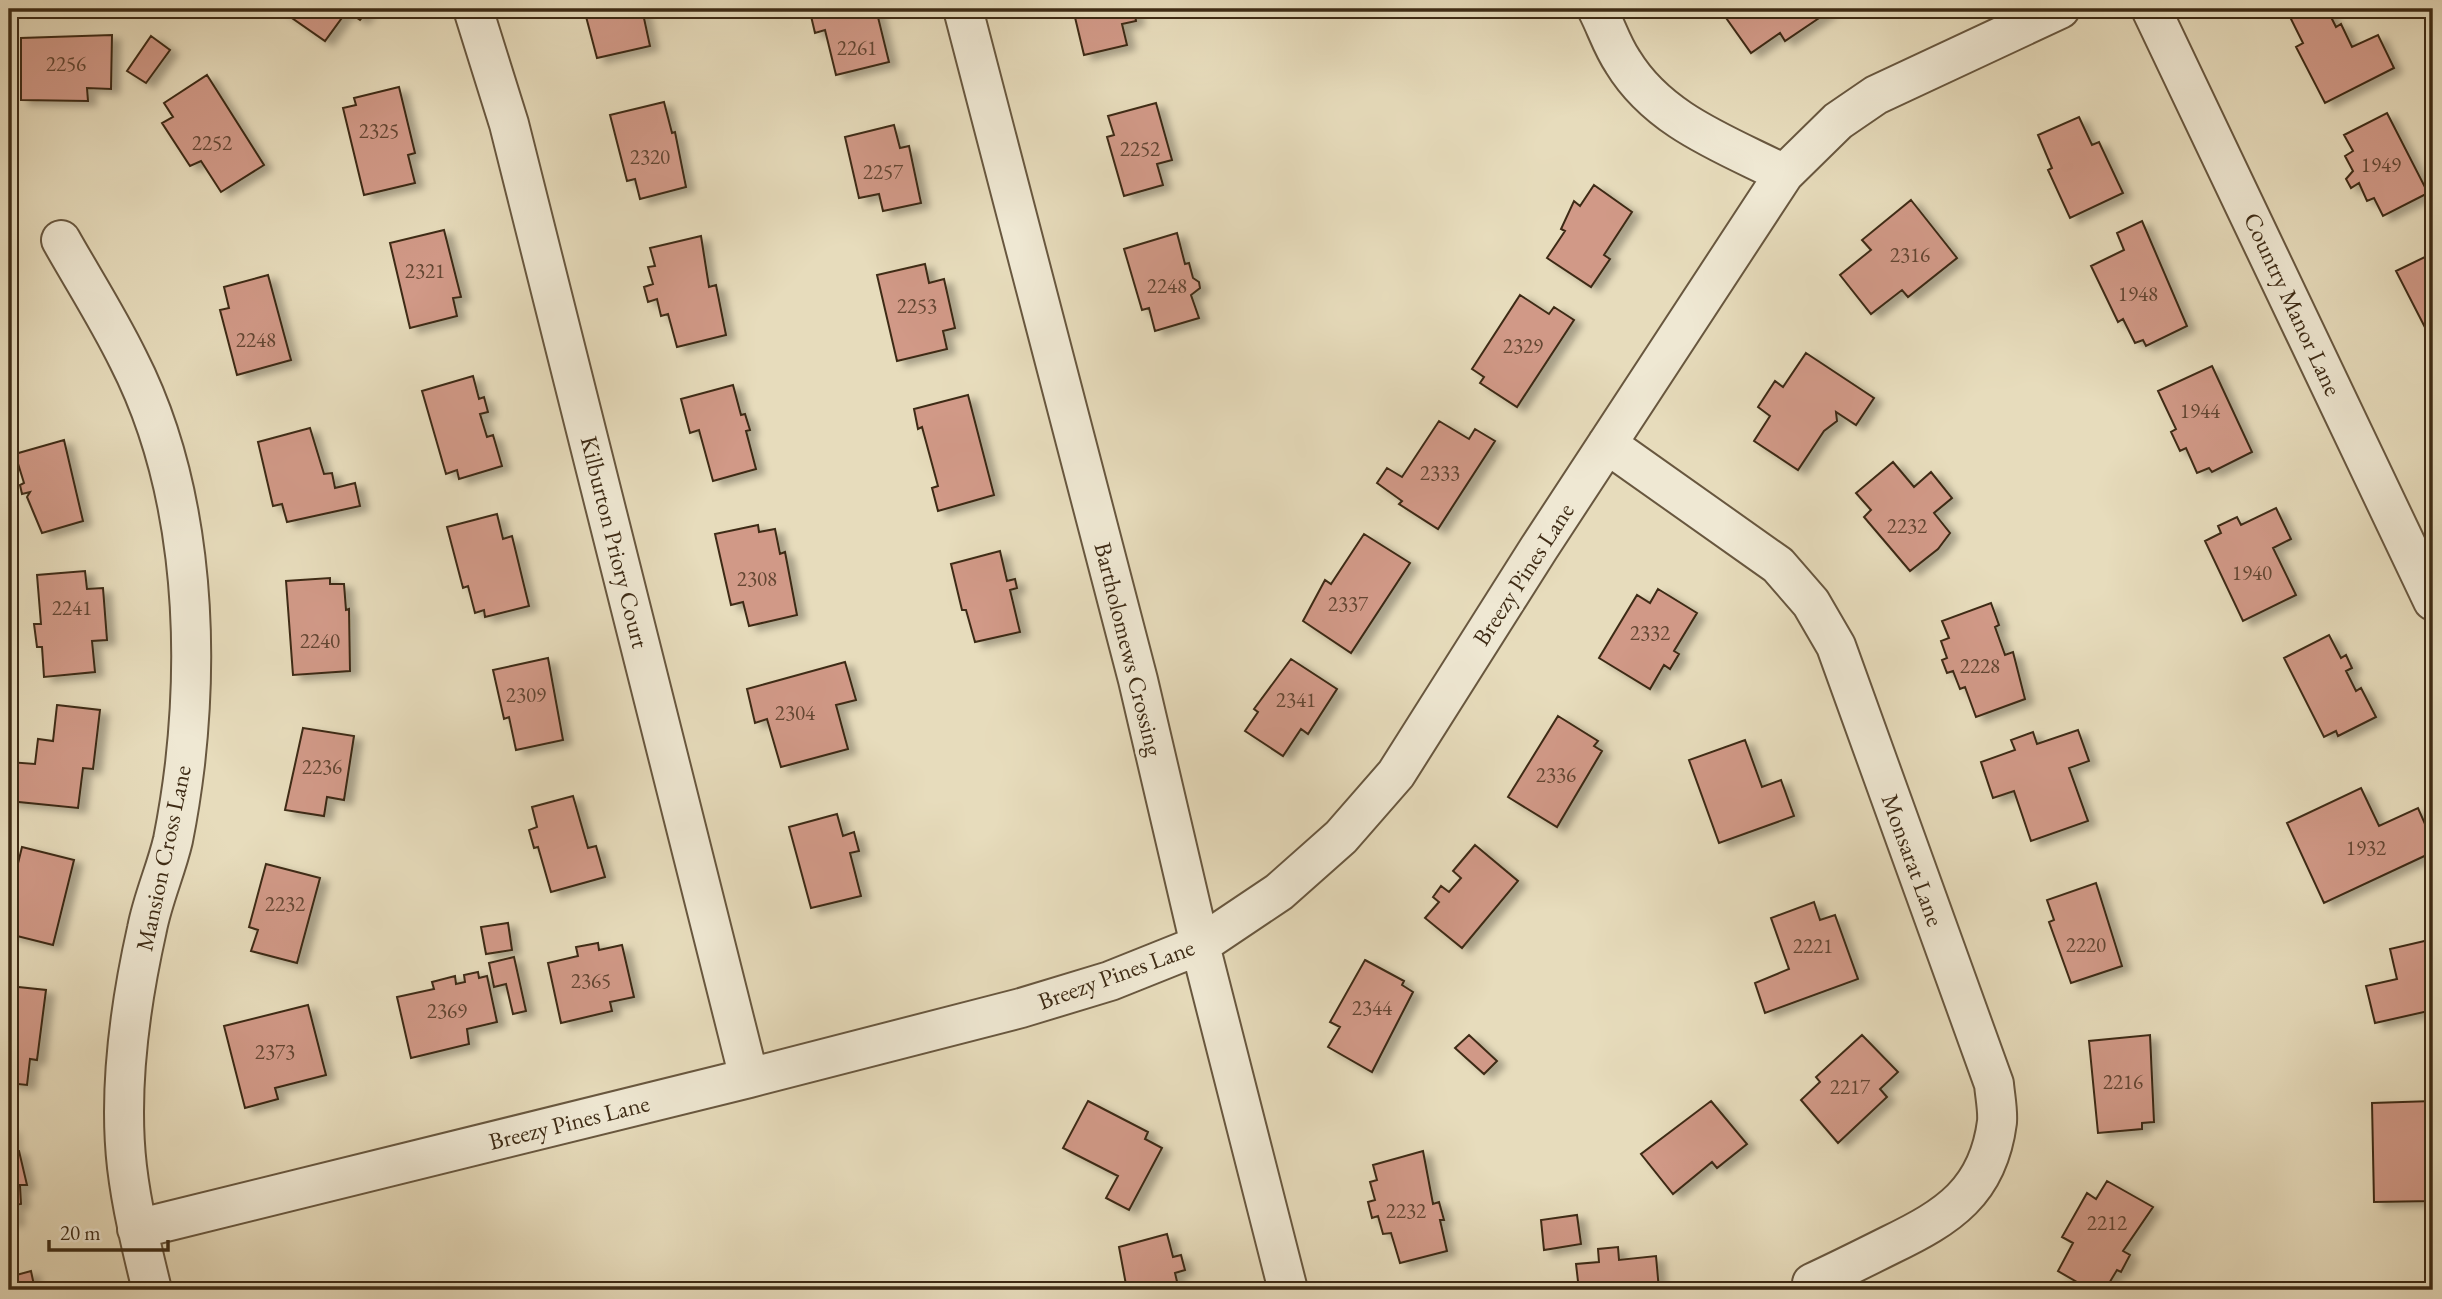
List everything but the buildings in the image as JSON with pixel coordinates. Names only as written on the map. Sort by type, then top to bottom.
[{"type":"street","name":"Kilburton Priory Court","points":[[473,9],[509,124],[749,1078]]},
{"type":"street","name":"Bartholomews Crossing","points":[[963,9],[1138,680],[1200,945],[1287,1290]]},
{"type":"street","points":[[1598,9],[1622,62],[1650,97],[1676,119],[1784,174]]},
{"type":"street","name":"Breezy Pines Lane","points":[[136,1229],[1021,1008],[1110,981],[1200,945],[1279,892],[1341,837],[1396,774],[1539,548],[1784,174],[1838,121],[1876,95],[2060,9]]},
{"type":"street","name":"Country Manor Lane","points":[[2151,9],[2433,601]]},
{"type":"street","name":"Mansion Cross Lane","points":[[61,240],[129,360],[159,433],[175,494],[188,578],[192,672],[185,765],[173,839],[147,926],[131,1016],[124,1107],[127,1165],[136,1229],[152,1290]]},
{"type":"street","name":"Monsarat Lane","points":[[1607,444],[1777,565],[1811,603],[1836,646],[1994,1084],[1997,1119],[1991,1153],[1979,1179],[1957,1206],[1929,1226],[1812,1283]]}]
